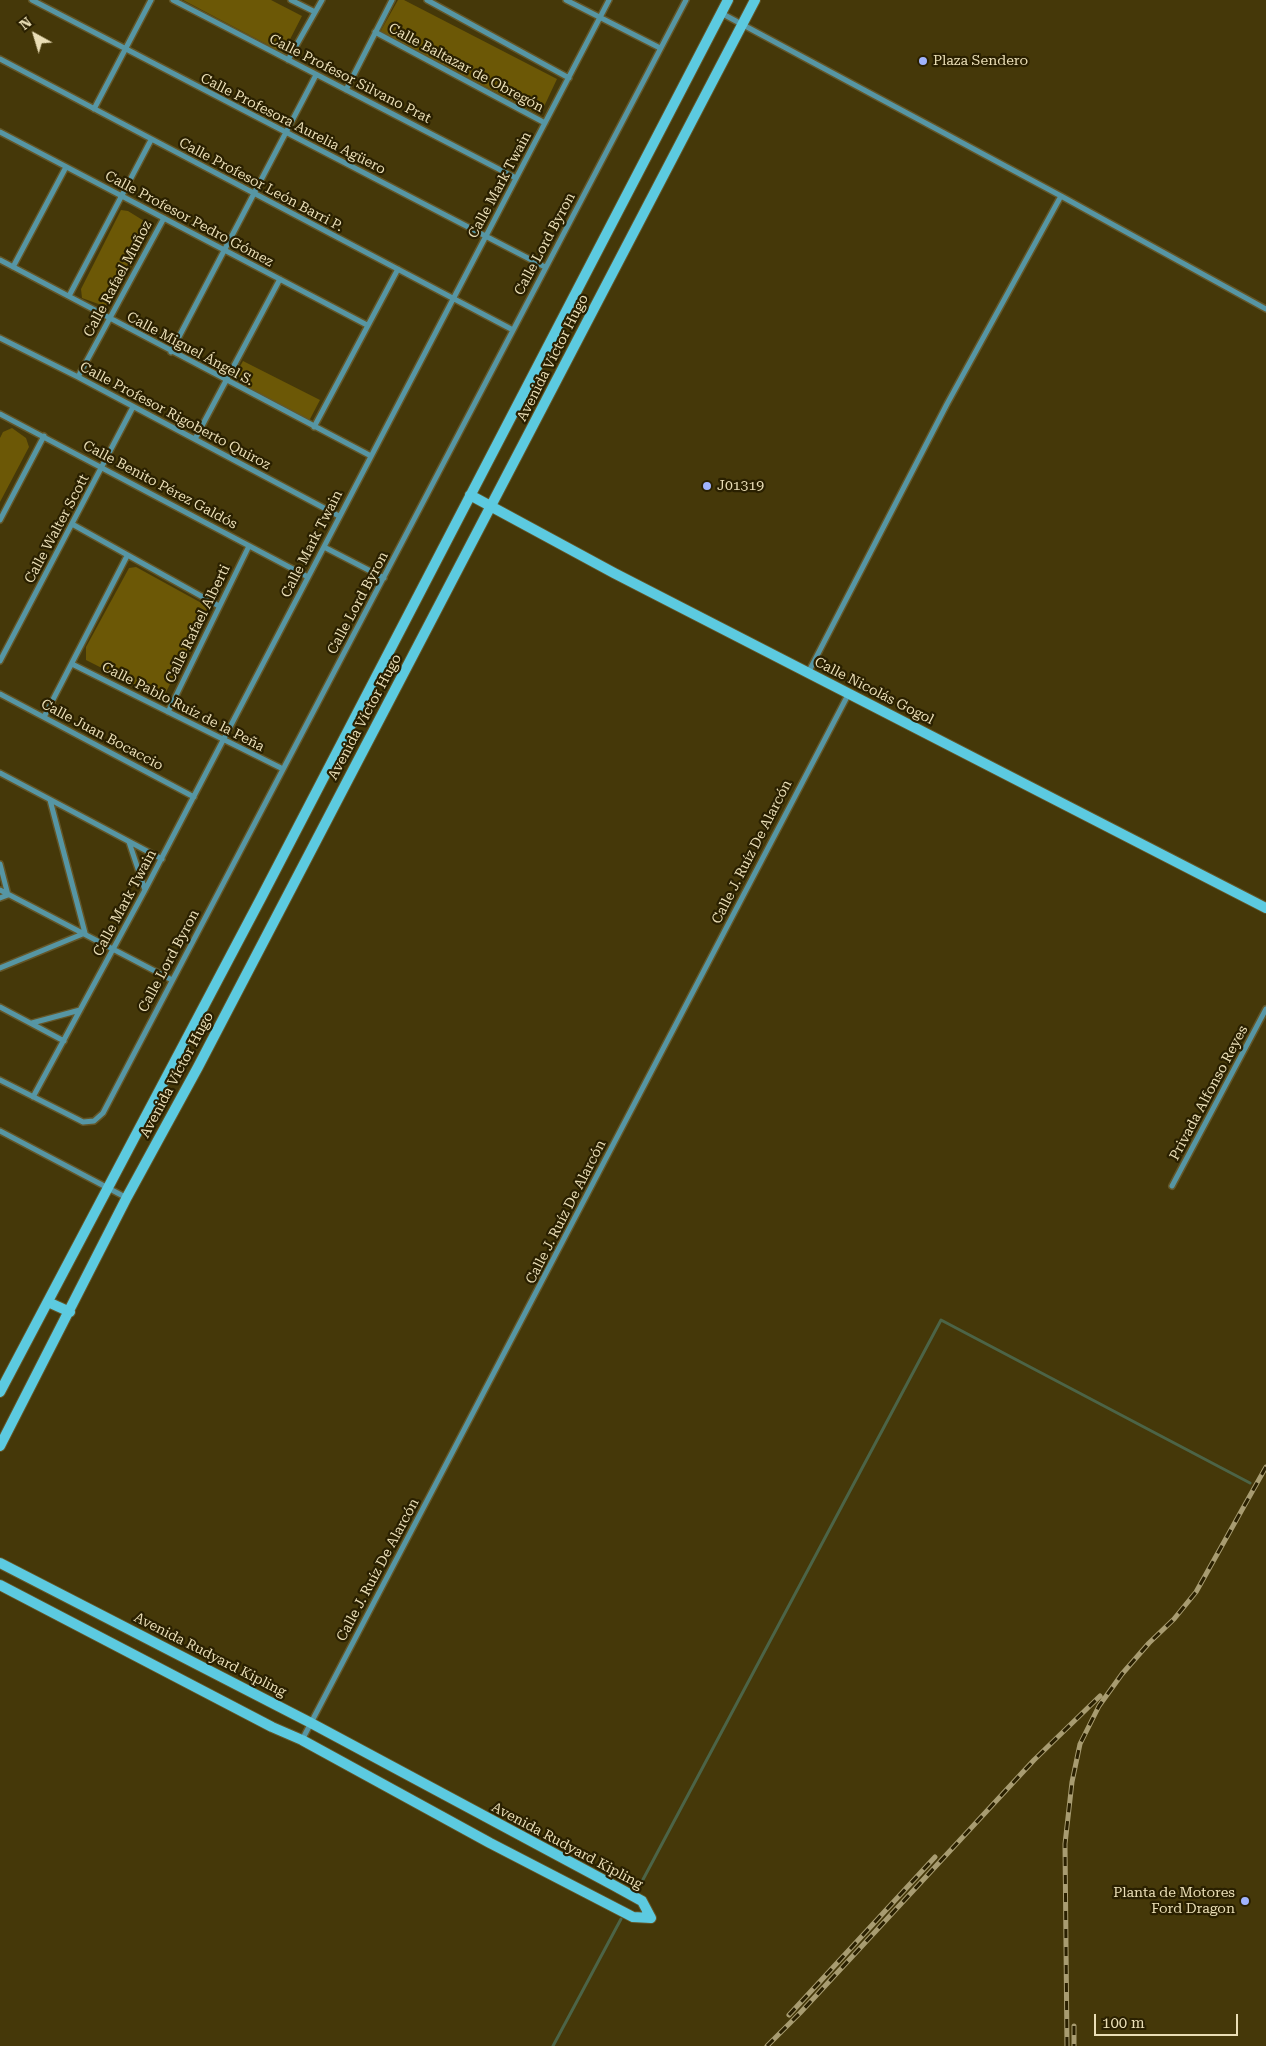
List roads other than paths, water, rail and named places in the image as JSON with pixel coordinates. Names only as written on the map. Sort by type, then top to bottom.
[{"type":"street","name":"Calle Profesora Aurelia Agüero","points":[[32,0],[545,267]]},
{"type":"street","points":[[94,110],[151,0]]},
{"type":"street","name":"Calle Profesor Silvano Prat","points":[[173,0],[516,178]]},
{"type":"street","points":[[291,0],[315,12]]},
{"type":"street","points":[[288,60],[322,0]]},
{"type":"street","points":[[346,90],[392,0]]},
{"type":"street","points":[[427,0],[568,78]]},
{"type":"street","points":[[566,0],[660,48]]},
{"type":"street","name":"Calle Mark Twain","points":[[33,1098],[162,859],[609,0]]},
{"type":"street","name":"Calle Lord Byron","points":[[0,1080],[83,1122],[94,1121],[100,1117],[686,0]]},
{"type":"street","name":"Avenida Víctor Hugo","points":[[0,1392],[109,1188],[728,0]]},
{"type":"street","name":"Avenida Víctor Hugo","points":[[0,1446],[127,1198],[198,1067],[755,0]]},
{"type":"street","points":[[721,12],[1266,309]]},
{"type":"street","name":"Calle Baltazar de Obregón","points":[[375,32],[545,123]]},
{"type":"street","name":"Calle Profesor León Barri P.","points":[[0,59],[513,330]]},
{"type":"street","points":[[171,352],[316,75]]},
{"type":"street","name":"Calle Profesor Pedro Gómez","points":[[0,132],[367,325]]},
{"type":"street","points":[[69,296],[152,140]]},
{"type":"street","points":[[13,267],[66,167]]},
{"type":"street","points":[[808,673],[947,404],[1061,196]]},
{"type":"street","name":"Calle Rafael Muñoz","points":[[78,376],[164,218]]},
{"type":"street","name":"Calle Miguel Ángel S.","points":[[0,260],[226,381],[372,456]]},
{"type":"street","points":[[314,427],[398,269]]},
{"type":"street","points":[[195,440],[280,280]]},
{"type":"street","name":"Calle Profesor Rigoberto Quiroz","points":[[0,338],[78,376],[339,516]]},
{"type":"street","name":"Calle Walter Scott","points":[[0,661],[133,407]]},
{"type":"street","name":"Calle Benito Pérez Galdós","points":[[1,416],[102,466],[308,577]]},
{"type":"street","points":[[0,520],[44,436]]},
{"type":"street","name":"Calle Nicolás Gogol","points":[[470,495],[808,673],[1266,908]]},
{"type":"street","points":[[72,524],[219,606]]},
{"type":"street","name":"Calle Rafael Alberti","points":[[168,712],[249,546]]},
{"type":"street","points":[[324,546],[384,578]]},
{"type":"street","points":[[44,717],[128,556]]},
{"type":"street","name":"Calle Pablo Ruíz de la Peña","points":[[72,664],[283,769]]},
{"type":"street","name":"Calle Juan Bocaccio","points":[[0,694],[194,797]]},
{"type":"street","name":"Calle J. Ruíz De Alarcón","points":[[302,1740],[849,694]]},
{"type":"street","points":[[0,773],[162,859]]},
{"type":"street","points":[[50,800],[84,933]]},
{"type":"street","points":[[129,842],[145,890]]},
{"type":"street","points":[[0,864],[8,895]]},
{"type":"street","points":[[0,890],[172,980]]},
{"type":"street","points":[[0,898],[8,895]]},
{"type":"street","points":[[0,968],[84,933]]},
{"type":"street","points":[[0,1007],[64,1041]]},
{"type":"street","points":[[32,1023],[80,1010]]},
{"type":"street","name":"Privada Alfonso Reyes","points":[[1172,1186],[1266,1010]]},
{"type":"street","points":[[0,1131],[127,1198]]},
{"type":"street","points":[[48,1302],[70,1312]]},
{"type":"street","name":"Avenida Rudyard Kipling","points":[[0,1563],[311,1723],[613,1885],[642,1901],[651,1918],[633,1917],[302,1740],[272,1727],[0,1585]]},
{"type":"street","points":[[604,1901],[613,1885]]},
{"type":"waterway","points":[[639,1887],[941,1320],[1250,1483]]},
{"type":"waterway","points":[[553,2046],[621,1919]]},
{"type":"railway","points":[[1067,2046],[1065,1844],[1072,1782],[1080,1744],[1099,1706],[1122,1674],[1149,1643],[1174,1619],[1196,1592],[1266,1467]]},
{"type":"railway","points":[[767,2046],[800,2013],[1034,1760],[1100,1696]]},
{"type":"railway","points":[[789,2015],[935,1857]]},
{"type":"railway","points":[[1074,2026],[1074,2046]]},
{"type":"place","name":"Plaza Sendero","points":[[923,61]]},
{"type":"place","name":"J01319","points":[[707,486]]},
{"type":"place","name":"Planta de Motores Ford Dragon","points":[[1245,1901]]}]
